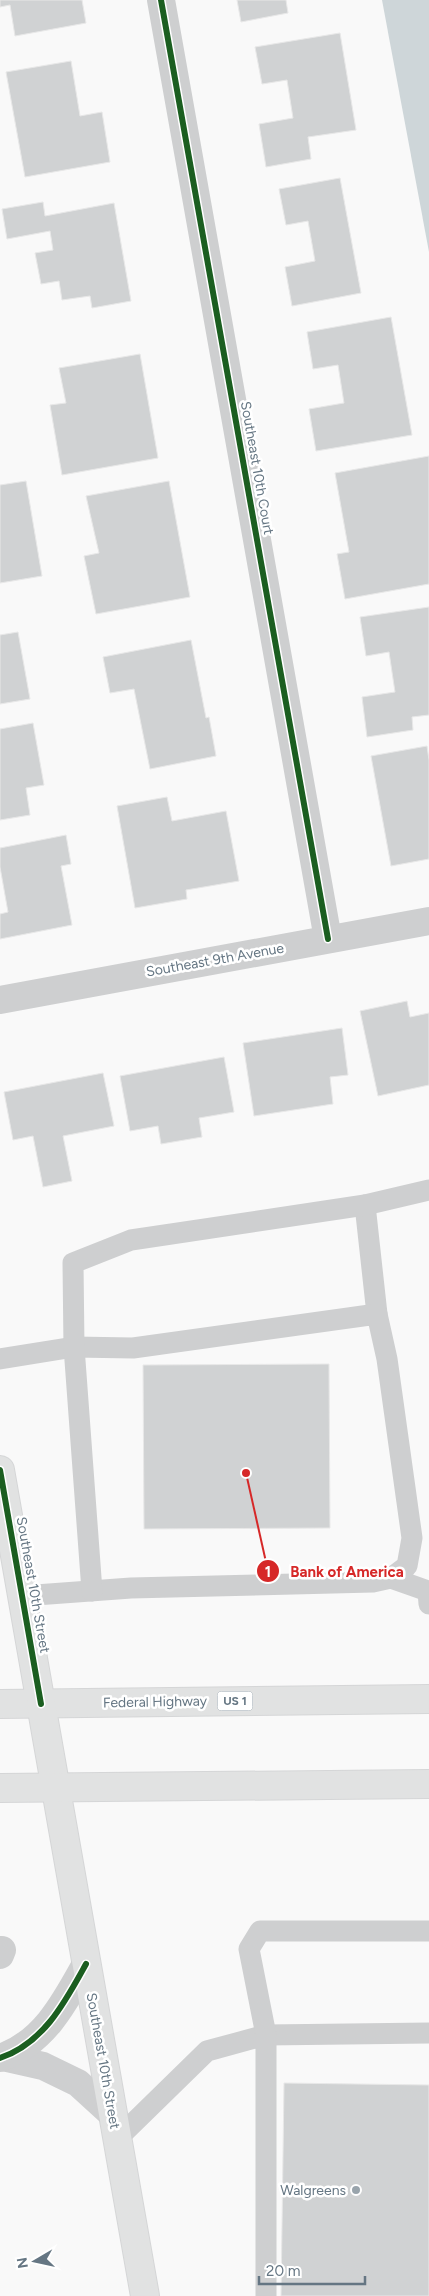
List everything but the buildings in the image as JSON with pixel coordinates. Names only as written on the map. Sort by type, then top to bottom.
[{"type":"main road","name":"Southeast 10th Street","points":[[0,1470],[145,2296]]},
{"type":"main road","name":"Federal Highway","points":[[0,1704],[429,1699]]},
{"type":"main road","points":[[0,1788],[429,1784]]},
{"type":"street","name":"Southeast 10th Court","points":[[161,0],[328,940]]},
{"type":"street","name":"Southeast 9th Avenue","points":[[0,1000],[429,921]]},
{"type":"street","points":[[1,2057],[35,2039],[60,2010],[86,1964]]},
{"type":"street","points":[[1,2057],[43,2066],[78,2083],[115,2126]]},
{"type":"lane","points":[[92,1591],[74,1347],[73,1263],[131,1240],[366,1204],[429,1190]]},
{"type":"lane","points":[[22,1596],[131,1588],[373,1582],[391,1578],[407,1566],[412,1538],[387,1359],[377,1314],[366,1204]]},
{"type":"lane","points":[[0,1359],[74,1347],[133,1348],[377,1314]]},
{"type":"lane","points":[[391,1578],[429,1595]]},
{"type":"lane","points":[[266,2296],[266,2035],[249,1949],[260,1931],[429,1931]]},
{"type":"lane","points":[[115,2126],[207,2051],[266,2035],[429,2033]]},
{"type":"shaded area","points":[[382,0],[429,0],[429,252]]},
{"type":"cycle path","points":[[161,0],[328,939]]},
{"type":"cycle path","points":[[0,1470],[41,1704]]},
{"type":"cycle path","points":[[0,2058],[29,2042],[52,2020],[86,1964]]},
{"type":"place","name":"Bank of America","points":[[246,1473]]},
{"type":"place","name":"Walgreens","points":[[356,2190]]}]
